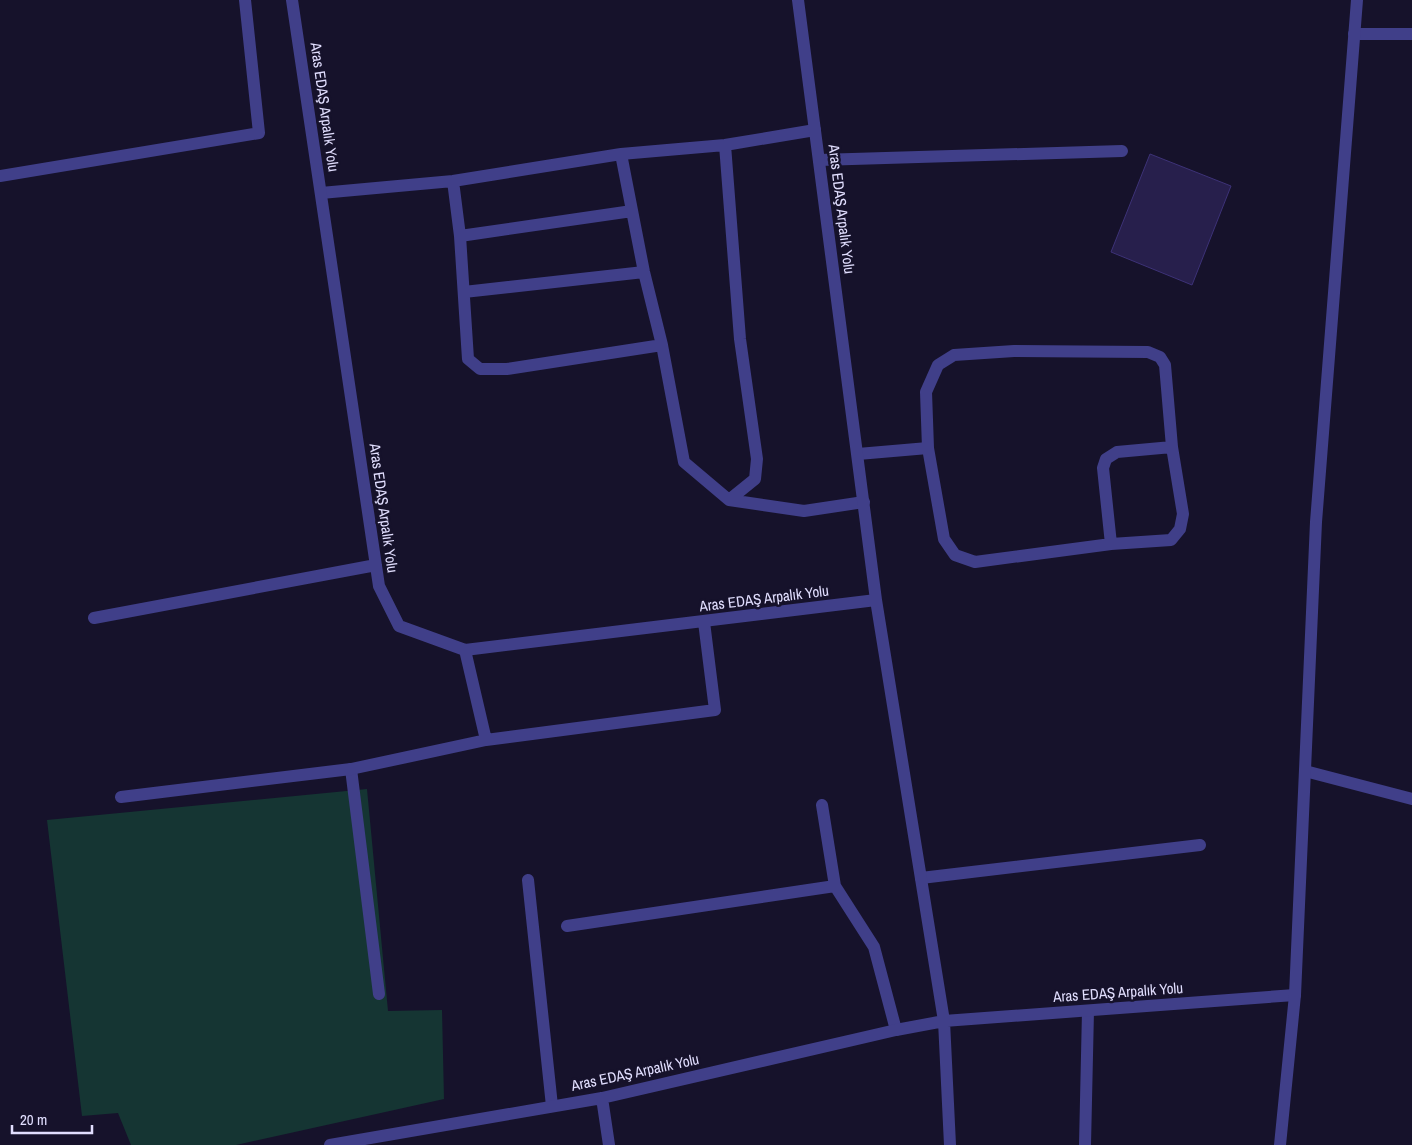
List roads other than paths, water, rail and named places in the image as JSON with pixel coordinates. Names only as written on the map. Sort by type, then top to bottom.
[{"type":"street","points":[[0,176],[259,133],[245,0]]},
{"type":"street","name":"Aras EDAŞ Arpalık Yolu","points":[[292,0],[379,586],[399,626],[465,650],[876,600]]},
{"type":"street","name":"Aras EDAŞ Arpalık Yolu","points":[[798,0],[876,600],[944,1022],[950,1145]]},
{"type":"street","points":[[1280,1145],[1295,995],[1316,522],[1357,0]]},
{"type":"street","points":[[1354,34],[1412,34]]},
{"type":"street","points":[[321,193],[453,181],[621,154],[725,145],[815,130]]},
{"type":"street","points":[[725,145],[740,340],[758,459],[755,479],[729,500]]},
{"type":"street","points":[[819,160],[1122,151]]},
{"type":"street","points":[[621,154],[644,272],[662,345],[684,462],[729,500],[804,510],[864,502]]},
{"type":"street","points":[[453,181],[460,236],[468,359],[480,369],[507,370],[662,345]]},
{"type":"street","points":[[460,236],[632,211]]},
{"type":"street","points":[[464,292],[644,272]]},
{"type":"street","points":[[1014,351],[1148,352],[1160,357],[1165,365],[1172,447],[1183,514],[1180,529],[1172,540],[1111,544],[975,562],[954,555],[944,539],[928,448],[926,392],[938,365],[954,355],[1014,351]]},
{"type":"street","points":[[1111,544],[1104,468],[1106,459],[1117,452],[1172,447]]},
{"type":"street","points":[[858,454],[928,448]]},
{"type":"street","points":[[94,618],[376,566]]},
{"type":"street","points":[[121,797],[351,769],[486,740],[715,710],[704,622]]},
{"type":"street","points":[[465,650],[486,740]]},
{"type":"street","points":[[351,769],[379,994]]},
{"type":"street","points":[[1305,771],[1412,799]]},
{"type":"street","points":[[822,805],[835,886],[874,947],[896,1030]]},
{"type":"street","points":[[921,878],[1200,845]]},
{"type":"street","points":[[528,880],[552,1106]]},
{"type":"street","points":[[567,926],[835,886]]},
{"type":"street","name":"Aras EDAŞ Arpalık Yolu","points":[[330,1145],[602,1098],[896,1030],[944,1022],[1295,995]]},
{"type":"street","points":[[1085,1145],[1088,1011]]},
{"type":"street","points":[[602,1098],[609,1145]]}]
